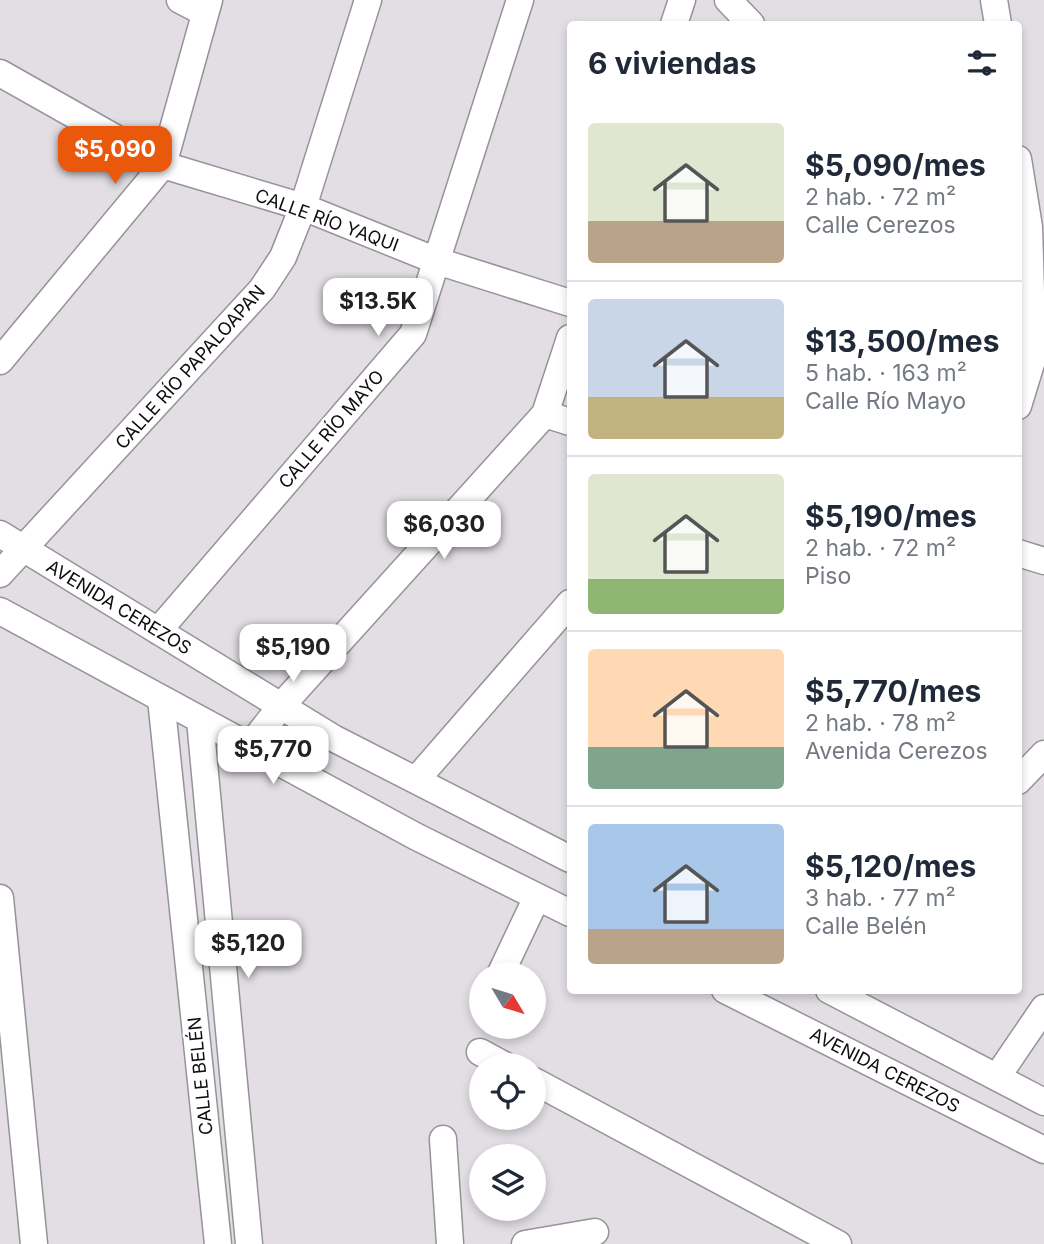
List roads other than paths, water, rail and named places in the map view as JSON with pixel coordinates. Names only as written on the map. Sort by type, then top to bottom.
[{"type":"street","points":[[0,361],[163,164],[207,7],[180,0]]},
{"type":"street","name":"CALLE RÍO PAPALOAPAN","points":[[0,574],[262,289],[283,257],[303,207],[368,0]]},
{"type":"street","name":"CALLE RÍO MAYO","points":[[158,631],[413,334],[520,0]]},
{"type":"street","points":[[675,21],[682,0]]},
{"type":"street","points":[[728,0],[750,21]]},
{"type":"street","points":[[753,21],[755,0]]},
{"type":"street","points":[[994,0],[998,21]]},
{"type":"street","name":"CALLE RÍO YAQUI","points":[[0,73],[163,164],[303,207],[437,261],[567,302]]},
{"type":"street","points":[[1022,174],[1036,226],[1032,354],[1022,391]]},
{"type":"street","points":[[249,747],[282,705],[545,414],[567,347]]},
{"type":"street","points":[[545,414],[567,421]]},
{"type":"street","name":"AVENIDA CEREZOS","points":[[0,534],[335,739],[566,850]]},
{"type":"street","points":[[1022,555],[1044,561]]},
{"type":"street","points":[[416,780],[567,606]]},
{"type":"street","points":[[0,611],[249,747],[567,912]]},
{"type":"street","name":"CALLE BELÉN","points":[[161,699],[218,1244]]},
{"type":"street","name":"CALLE BELÉN","points":[[200,720],[249,1244]]},
{"type":"street","points":[[1022,777],[1044,754]]},
{"type":"street","points":[[506,962],[537,897]]},
{"type":"street","points":[[0,898],[5,1000],[34,1244]]},
{"type":"street","name":"AVENIDA CEREZOS","points":[[733,994],[1044,1150]]},
{"type":"street","points":[[836,994],[1044,1102]]},
{"type":"street","points":[[997,1077],[1044,1008]]},
{"type":"street","points":[[546,1087],[838,1244]]},
{"type":"street","points":[[443,1139],[450,1244]]},
{"type":"street","points":[[525,1244],[595,1232]]}]
